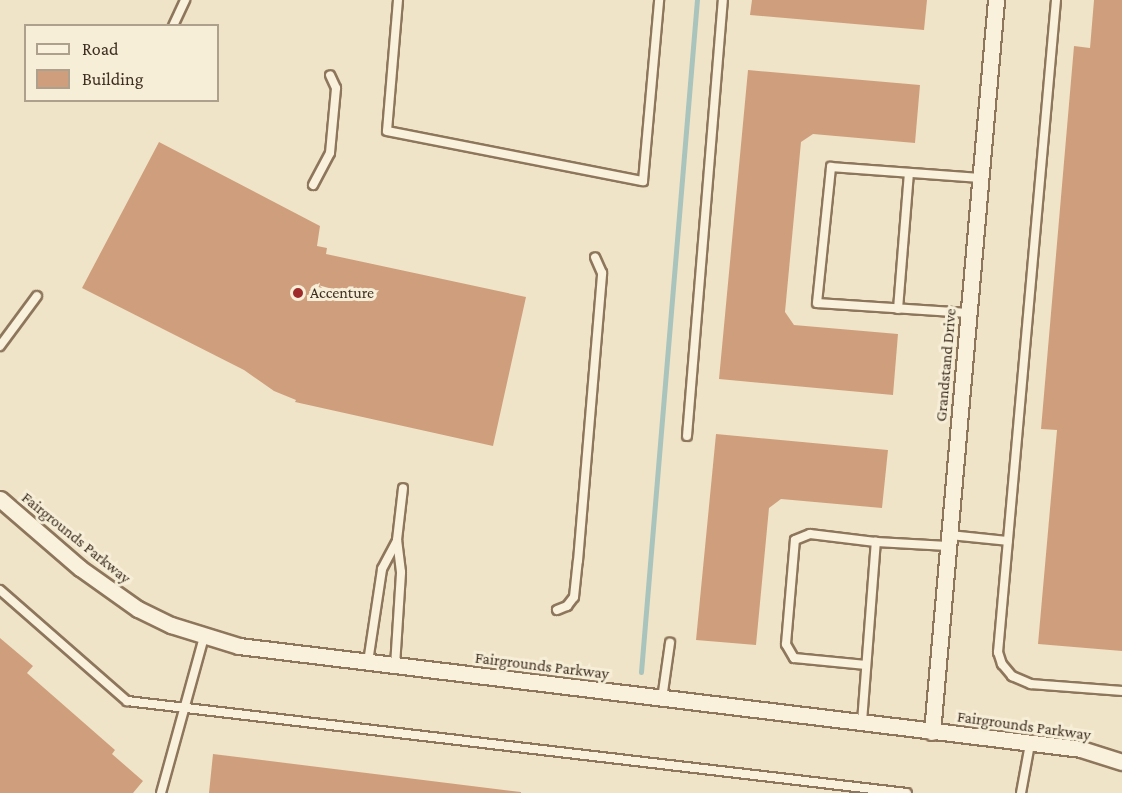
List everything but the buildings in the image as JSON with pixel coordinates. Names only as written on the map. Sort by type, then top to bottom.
[{"type":"street","name":"Grandstand Drive","points":[[932,732],[996,0]]},
{"type":"street","name":"Fairgrounds Parkway","points":[[0,499],[108,590],[138,609],[204,637],[239,646],[1081,749],[1122,762]]},
{"type":"lane","points":[[174,24],[185,0]]},
{"type":"lane","points":[[398,0],[387,131],[643,181],[659,0]]},
{"type":"lane","points":[[687,436],[723,0]]},
{"type":"lane","points":[[1056,0],[998,652],[1002,664],[1012,676],[1031,684],[1122,691]]},
{"type":"lane","points":[[312,185],[330,153],[336,88],[330,75]]},
{"type":"lane","points":[[968,313],[817,303],[831,167],[980,178]]},
{"type":"lane","points":[[898,309],[909,173]]},
{"type":"lane","points":[[557,610],[567,606],[574,597],[578,561],[602,273],[595,257]]},
{"type":"lane","points":[[0,346],[37,296]]},
{"type":"lane","points":[[395,666],[401,572],[397,540],[403,488]]},
{"type":"lane","points":[[866,665],[794,658],[786,644],[795,540],[810,534],[876,542],[949,540],[1008,542]]},
{"type":"lane","points":[[368,663],[382,569],[397,540]]},
{"type":"lane","points":[[862,724],[876,542]]},
{"type":"lane","points":[[0,590],[127,701],[907,793]]},
{"type":"lane","points":[[161,793],[204,637]]},
{"type":"lane","points":[[662,699],[670,643]]},
{"type":"lane","points":[[1021,793],[1030,744]]},
{"type":"waterway","points":[[641,672],[697,0]]},
{"type":"place","name":"Accenture","points":[[298,293]]}]
